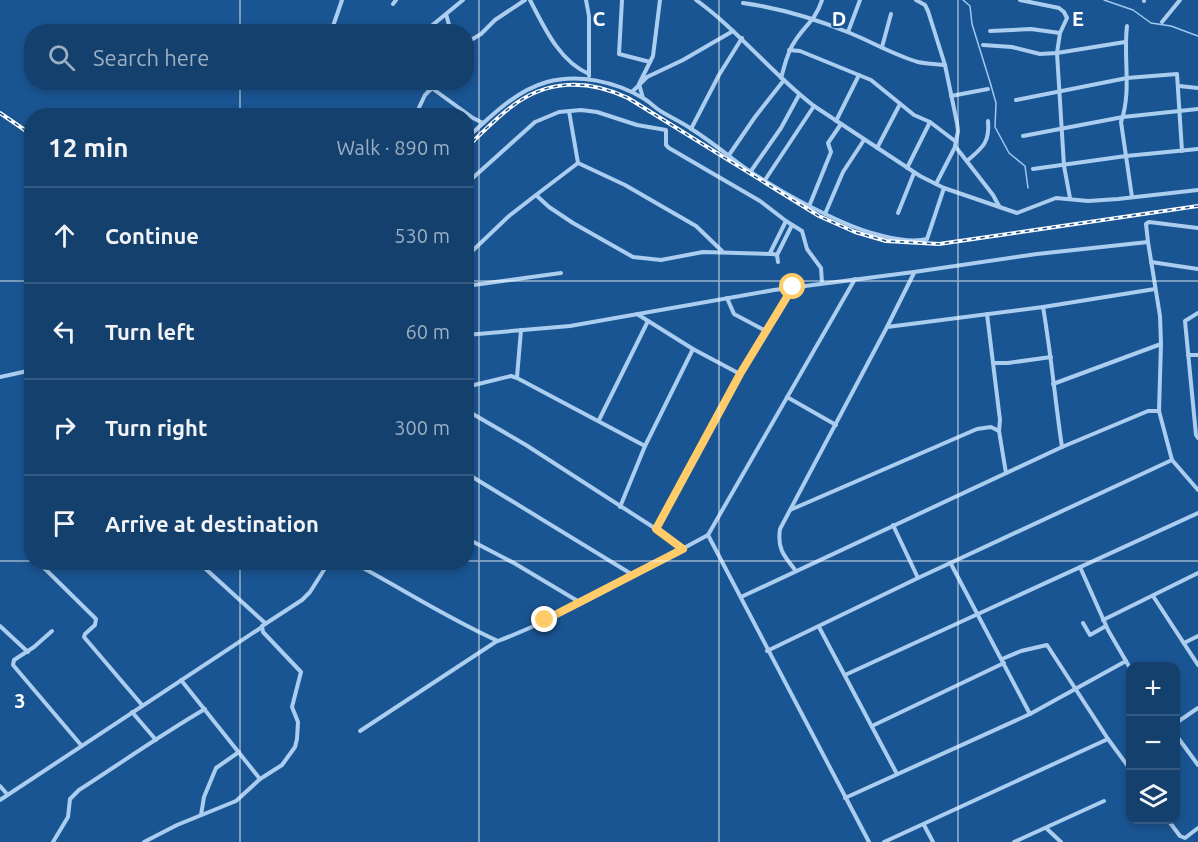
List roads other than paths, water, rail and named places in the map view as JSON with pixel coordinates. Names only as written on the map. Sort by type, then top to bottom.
[{"type":"street","points":[[334,24],[342,0]]},
{"type":"street","points":[[434,24],[463,0]]},
{"type":"street","points":[[474,38],[495,20],[525,0]]},
{"type":"street","points":[[530,0],[545,28],[567,60],[589,74]]},
{"type":"street","points":[[586,0],[589,16],[589,74],[591,79]]},
{"type":"street","points":[[622,0],[619,54],[650,62]]},
{"type":"street","points":[[643,99],[639,84],[654,51],[660,0]]},
{"type":"street","points":[[729,155],[783,79],[789,50],[813,20],[822,0]]},
{"type":"street","points":[[848,32],[860,0]]},
{"type":"street","points":[[1020,0],[1046,4],[1064,12],[1067,18],[1060,33],[1057,53],[1064,166],[1070,198]]},
{"type":"street","points":[[1162,22],[1180,0]]},
{"type":"street","points":[[698,1],[742,38],[799,95],[914,173],[944,188],[1017,213],[1056,198],[1088,201],[1198,190]]},
{"type":"street","points":[[919,1],[928,10],[945,65],[958,131],[955,144],[936,184]]},
{"type":"street","points":[[743,3],[813,20],[919,62],[945,65]]},
{"type":"street","points":[[446,14],[449,24]]},
{"type":"street","points":[[882,47],[891,14]]},
{"type":"street","points":[[1127,26],[1125,42],[1127,78],[1124,117],[1121,122],[1132,197]]},
{"type":"street","points":[[990,31],[1031,29],[1060,33]]},
{"type":"street","points":[[632,92],[647,77],[683,60],[733,30]]},
{"type":"street","points":[[691,129],[719,75],[742,38]]},
{"type":"street","points":[[983,45],[1012,47],[1040,54],[1125,42]]},
{"type":"street","points":[[789,50],[800,51],[881,86],[914,115],[930,123],[955,144],[993,195],[999,207]]},
{"type":"street","points":[[1016,100],[1127,78],[1177,74],[1182,151]]},
{"type":"street","points":[[836,121],[859,75]]},
{"type":"street","points":[[474,132],[507,103],[530,88],[549,81],[591,79],[632,92],[765,180],[825,214],[856,228],[892,238],[924,240],[929,237],[944,188]]},
{"type":"street","points":[[1179,86],[1198,88]]},
{"type":"street","points":[[951,96],[988,89]]},
{"type":"street","points":[[419,108],[431,90]]},
{"type":"street","points":[[433,90],[459,108]]},
{"type":"street","points":[[751,171],[781,128],[799,95]]},
{"type":"street","points":[[877,148],[900,104]]},
{"type":"street","points":[[765,180],[814,106]]},
{"type":"street","points":[[1023,136],[1124,117],[1198,109]]},
{"type":"street","points":[[474,177],[535,122],[559,112],[581,110],[597,112],[637,125],[666,130],[666,145],[669,148],[760,201],[802,231],[807,249],[821,268],[822,283]]},
{"type":"street","points":[[568,111],[578,163]]},
{"type":"street","points":[[474,118],[484,123]]},
{"type":"street","points":[[967,161],[985,144],[989,131],[988,121]]},
{"type":"street","points":[[907,168],[930,123]]},
{"type":"street","points":[[810,204],[831,152],[828,143],[841,124]]},
{"type":"street","points":[[825,214],[843,172],[864,140]]},
{"type":"street","points":[[1033,169],[1126,156],[1198,150]]},
{"type":"street","points":[[474,249],[509,216],[578,163]]},
{"type":"street","points":[[578,163],[625,185],[696,226],[723,252]]},
{"type":"street","points":[[898,213],[914,173]]},
{"type":"street","points":[[536,195],[573,223],[633,257],[661,260],[703,252],[777,255]]},
{"type":"street","points":[[770,253],[786,221]]},
{"type":"street","points":[[1198,228],[1149,222],[1146,224],[1160,316],[1159,411],[1172,460],[1198,490]]},
{"type":"street","points":[[778,262],[777,255],[792,225]]},
{"type":"street","points":[[474,334],[570,326],[793,287],[1036,254],[1148,242]]},
{"type":"street","points":[[1150,262],[1198,269]]},
{"type":"street","points":[[796,571],[780,550],[778,540],[780,529],[802,491],[914,272]]},
{"type":"street","points":[[474,285],[561,273]]},
{"type":"street","points":[[360,731],[498,641],[581,603],[708,535],[855,279]]},
{"type":"street","points":[[656,529],[740,374],[793,287]]},
{"type":"street","points":[[887,327],[1043,307],[1155,289]]},
{"type":"street","points":[[727,297],[734,314],[766,331]]},
{"type":"street","points":[[1043,307],[1062,447]]},
{"type":"street","points":[[636,313],[693,350],[740,374]]},
{"type":"street","points":[[1198,313],[1185,321],[1198,438]]},
{"type":"street","points":[[987,314],[1000,420],[999,431],[1006,473]]},
{"type":"street","points":[[598,420],[648,321]]},
{"type":"street","points":[[517,378],[521,330]]},
{"type":"street","points":[[1053,384],[1161,344]]},
{"type":"street","points":[[620,507],[645,446],[693,350]]},
{"type":"street","points":[[1188,355],[1198,355]]},
{"type":"street","points":[[993,363],[1051,357]]},
{"type":"street","points":[[0,377],[24,372]]},
{"type":"street","points":[[474,385],[511,376],[517,378],[645,446]]},
{"type":"street","points":[[1192,391],[1198,391]]},
{"type":"street","points":[[787,397],[836,425]]},
{"type":"street","points":[[741,597],[1062,447],[1148,411],[1159,411]]},
{"type":"street","points":[[474,415],[526,445],[683,549]]},
{"type":"street","points":[[789,510],[977,429],[991,427],[999,431]]},
{"type":"street","points":[[767,651],[1172,460]]},
{"type":"street","points":[[474,478],[633,575]]},
{"type":"street","points":[[845,675],[1198,513]]},
{"type":"street","points":[[893,525],[918,578]]},
{"type":"street","points":[[708,535],[868,842]]},
{"type":"street","points":[[474,542],[581,603]]},
{"type":"street","points":[[951,563],[1030,714]]},
{"type":"street","points":[[845,798],[1030,714],[1126,661],[1103,620],[1080,567]]},
{"type":"street","points":[[46,570],[96,619],[95,625],[84,637],[142,705]]},
{"type":"street","points":[[206,570],[264,625]]},
{"type":"street","points":[[0,800],[302,600],[323,570]]},
{"type":"street","points":[[366,570],[465,626],[498,641]]},
{"type":"street","points":[[1103,620],[1198,573]]},
{"type":"street","points":[[1153,596],[1198,665]]},
{"type":"street","points":[[1083,623],[1090,635],[1106,626]]},
{"type":"street","points":[[144,842],[236,801],[260,779],[282,765],[295,747],[298,722],[292,706],[302,675],[299,668],[263,632],[264,625]]},
{"type":"street","points":[[0,626],[27,652]]},
{"type":"street","points":[[819,627],[897,774]]},
{"type":"street","points":[[52,631],[14,660],[12,665],[81,745]]},
{"type":"street","points":[[1184,643],[1198,636]]},
{"type":"street","points":[[872,726],[1021,651],[1047,645],[1075,690],[1126,762]]},
{"type":"street","points":[[181,680],[260,779]]},
{"type":"street","points":[[1180,720],[1198,708]]},
{"type":"street","points":[[53,842],[68,817],[69,803],[74,795],[172,728],[205,709]]},
{"type":"street","points":[[132,712],[156,740]]},
{"type":"street","points":[[884,842],[1108,739]]},
{"type":"street","points":[[1180,740],[1198,765]]},
{"type":"street","points":[[201,815],[203,799],[216,768],[239,752]]},
{"type":"street","points":[[0,786],[7,794]]},
{"type":"street","points":[[1014,842],[1104,801]]},
{"type":"street","points":[[1172,824],[1180,836],[1185,838],[1198,828]]},
{"type":"street","points":[[924,825],[933,842]]},
{"type":"street","points":[[1046,828],[1061,842]]},
{"type":"waterway","points":[[963,0],[970,6],[972,24],[996,103],[995,127],[1009,153],[1025,166],[1028,188]]},
{"type":"waterway","points":[[1104,0],[1133,10],[1151,23],[1171,26],[1198,36]]},
{"type":"railway","points":[[474,140],[499,116],[525,98],[553,87],[583,85],[598,87],[628,98],[819,216],[855,232],[886,241],[939,244],[1198,206]]},
{"type":"railway","points":[[0,113],[24,130]]}]
